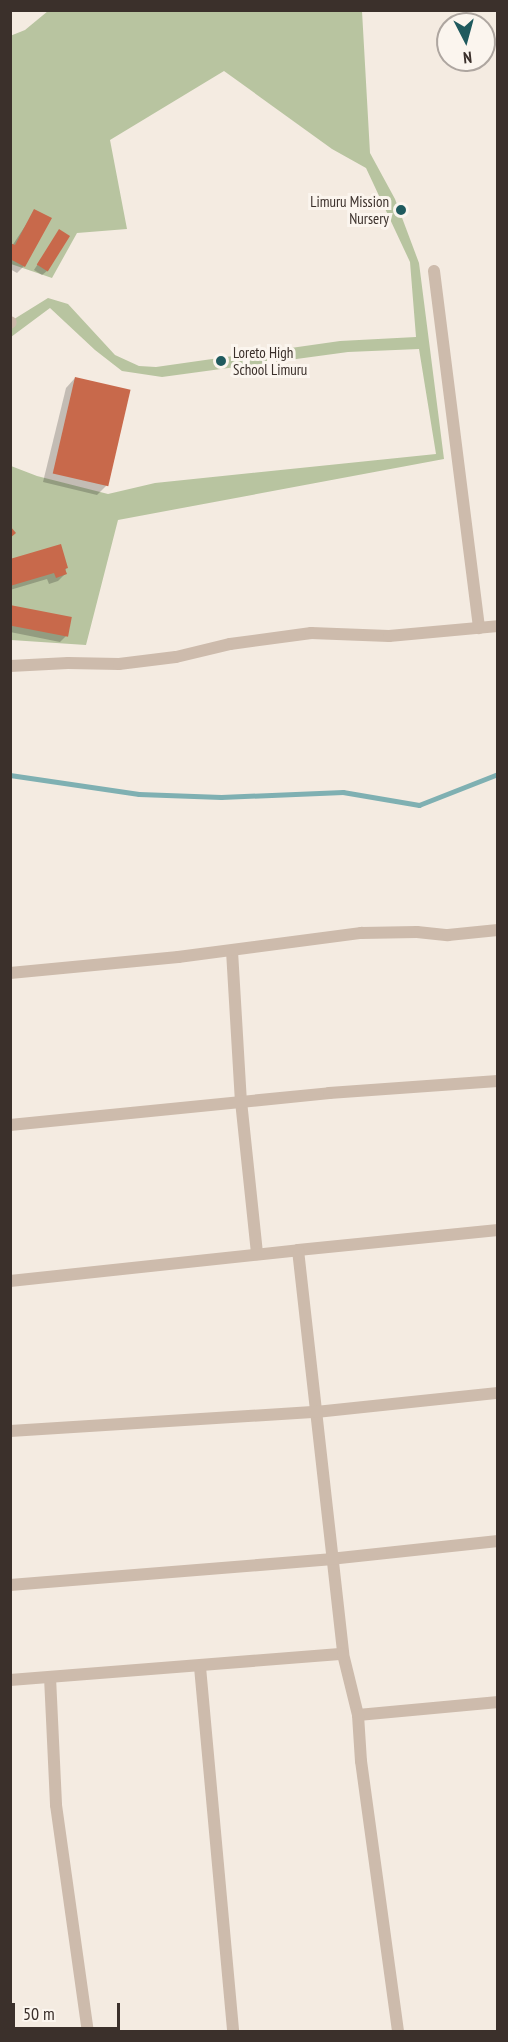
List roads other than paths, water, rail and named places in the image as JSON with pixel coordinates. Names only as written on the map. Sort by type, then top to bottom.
[{"type":"street","points":[[434,272],[479,628]]},
{"type":"street","points":[[10,666],[68,663],[119,664],[176,657],[231,644],[311,633],[389,636],[498,626]]},
{"type":"street","points":[[10,973],[232,951],[361,933],[417,932],[448,935],[498,930]]},
{"type":"street","points":[[232,951],[241,1101],[257,1254]]},
{"type":"street","points":[[10,1125],[406,1086],[498,1081]]},
{"type":"street","points":[[10,1281],[498,1230]]},
{"type":"street","points":[[298,1250],[330,1558],[343,1654],[358,1715],[361,1761],[398,2031]]},
{"type":"street","points":[[10,1431],[316,1412],[498,1393]]},
{"type":"street","points":[[10,1585],[330,1558],[498,1541]]},
{"type":"street","points":[[10,1680],[200,1667],[284,1657],[343,1654]]},
{"type":"street","points":[[200,1667],[233,2031]]},
{"type":"street","points":[[51,1677],[57,1805],[88,2031]]},
{"type":"street","points":[[358,1715],[498,1702]]},
{"type":"waterway","points":[[10,775],[139,794],[221,797],[343,792],[419,805],[498,774]]},
{"type":"place","name":"Limuru Mission Nursery","points":[[401,210]]},
{"type":"place","name":"Loreto High School Limuru","points":[[221,361]]}]
